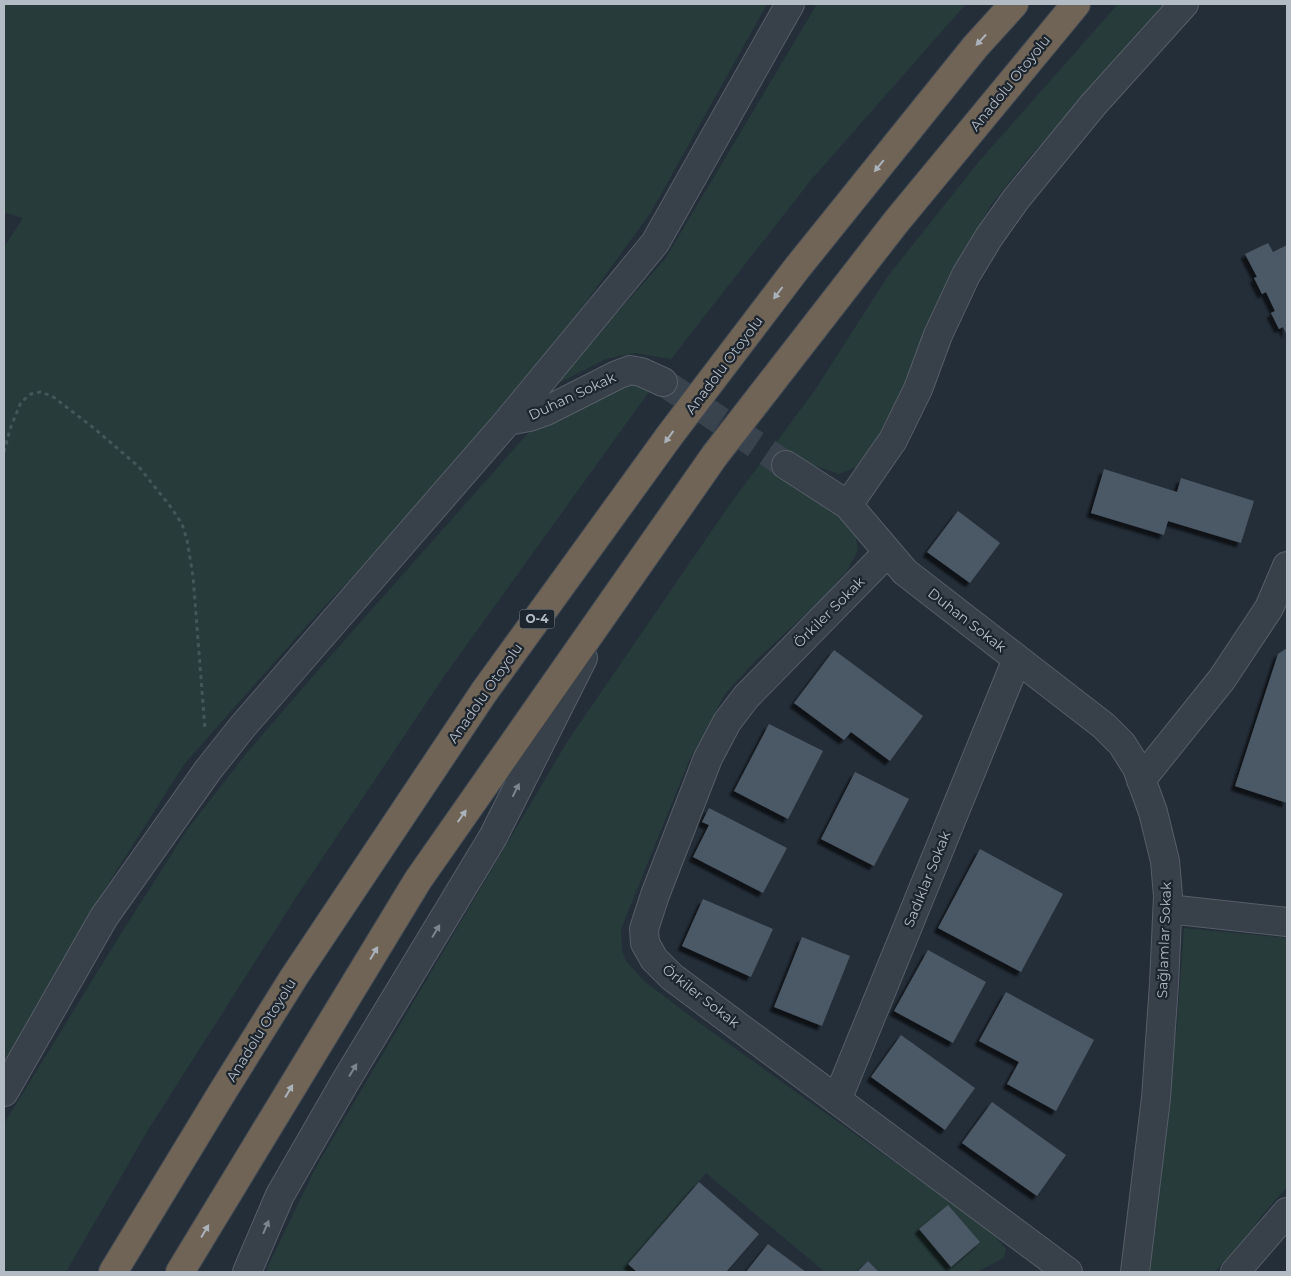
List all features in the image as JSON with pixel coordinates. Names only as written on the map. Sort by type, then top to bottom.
[{"type":"highway","name":"Anadolu Otoyolu","points":[[113,1272],[222,1091],[294,977],[484,692],[670,435],[797,268],[975,47],[1014,4]]},
{"type":"highway","name":"Anadolu Otoyolu","points":[[180,1272],[418,880],[715,455],[896,222],[1076,4]]},
{"type":"street","points":[[4,1092],[104,917],[208,770],[243,726],[508,421],[654,244],[790,4]]},
{"type":"street","points":[[848,505],[893,440],[918,389],[938,335],[966,275],[989,236],[1016,198],[1093,105],[1184,4]]},
{"type":"street","name":"Duhan Sokak","points":[[508,421],[546,411],[617,374],[630,370],[642,372],[662,382]]},
{"type":"street","name":"Duhan Sokak","points":[[786,465],[848,505],[905,572],[1104,726],[1122,744],[1137,768],[1141,780]]},
{"type":"street","name":"Örkiler Sokak","points":[[888,552],[746,696],[727,722],[708,758],[655,895],[644,930],[646,943],[654,959],[672,977],[1068,1272]]},
{"type":"street","points":[[1141,780],[1222,679],[1269,608],[1281,597],[1287,566]]},
{"type":"street","points":[[246,1272],[280,1195],[350,1074],[493,836],[613,600]]},
{"type":"street","name":"Sadıklar Sokak","points":[[837,1100],[1017,659]]},
{"type":"street","name":"Sağlamlar Sokak","points":[[1135,1272],[1156,1098],[1168,909],[1165,861],[1153,812],[1141,780]]},
{"type":"street","points":[[1168,909],[1287,922]]},
{"type":"street","points":[[1235,1272],[1287,1212]]},
{"type":"path","points":[[4,452],[10,429],[21,402],[31,394],[40,392],[52,396],[95,429],[139,467],[182,524],[187,540],[193,576],[208,770]]},
{"type":"green space","points":[[4,4],[767,4],[651,212],[581,309],[431,493],[312,620],[185,763],[98,900],[4,1065],[4,247],[23,218],[4,212]]},
{"type":"green space","points":[[817,4],[966,4],[811,180],[671,359],[635,353],[606,359],[551,387],[665,259]]},
{"type":"green space","points":[[1118,4],[1166,4],[1027,160],[991,205],[956,265],[918,355],[873,449],[855,468],[839,474],[792,458],[838,515],[855,532],[858,550],[847,571],[819,602],[755,661],[725,694],[689,761],[621,929],[622,950],[626,961],[644,981],[698,1022],[977,1221],[995,1236],[1006,1249],[1004,1258],[977,1272],[879,1272],[868,1261],[857,1272],[825,1272],[706,1173],[628,1264],[637,1272],[267,1272],[268,1266],[316,1167],[567,742],[730,504],[813,393],[888,276],[981,159]]},
{"type":"green space","points":[[629,383],[651,389],[445,675],[295,899],[148,1130],[66,1272],[4,1272],[4,1124],[187,830],[245,755],[529,432],[614,388]]},
{"type":"green space","points":[[1184,928],[1287,938],[1287,1187],[1260,1218],[1243,1245],[1214,1272],[1147,1272],[1177,1024]]},
{"type":"building","points":[[1268,243],[1273,252],[1287,245],[1287,335],[1283,327],[1279,329],[1271,313],[1275,311],[1266,292],[1262,294],[1254,278],[1257,277],[1245,254]]},
{"type":"building","points":[[1104,469],[1177,492],[1181,478],[1254,501],[1241,543],[1168,521],[1164,535],[1091,513]]},
{"type":"building","points":[[958,511],[1000,543],[970,583],[927,552]]},
{"type":"building","points":[[1287,648],[1287,803],[1235,786],[1278,654]]},
{"type":"building","points":[[834,650],[923,716],[890,761],[851,732],[844,740],[794,703]]},
{"type":"building","points":[[769,724],[823,751],[788,819],[734,791]]},
{"type":"building","points":[[855,772],[909,799],[874,866],[821,839]]},
{"type":"building","points":[[709,808],[787,848],[763,893],[693,857],[709,825],[702,822]]},
{"type":"building","points":[[980,849],[1063,894],[1021,972],[938,928]]},
{"type":"building","points":[[703,899],[773,929],[751,977],[682,946]]},
{"type":"building","points":[[802,937],[850,956],[822,1026],[774,1007]]},
{"type":"building","points":[[928,950],[986,982],[953,1043],[894,1011]]},
{"type":"building","points":[[1006,992],[1094,1040],[1056,1111],[1007,1084],[1019,1062],[979,1041]]},
{"type":"building","points":[[901,1035],[975,1088],[945,1130],[871,1077]]},
{"type":"building","points":[[992,1102],[1066,1155],[1037,1196],[962,1143]]},
{"type":"building","points":[[699,1182],[759,1234],[726,1272],[637,1272],[628,1264]]},
{"type":"building","points":[[948,1205],[980,1242],[951,1267],[919,1229]]},
{"type":"building","points":[[768,1244],[806,1272],[746,1272]]},
{"type":"building","points":[[868,1261],[879,1272],[857,1272]]},
{"type":"tunnel","points":[[663,382],[786,465]]}]
